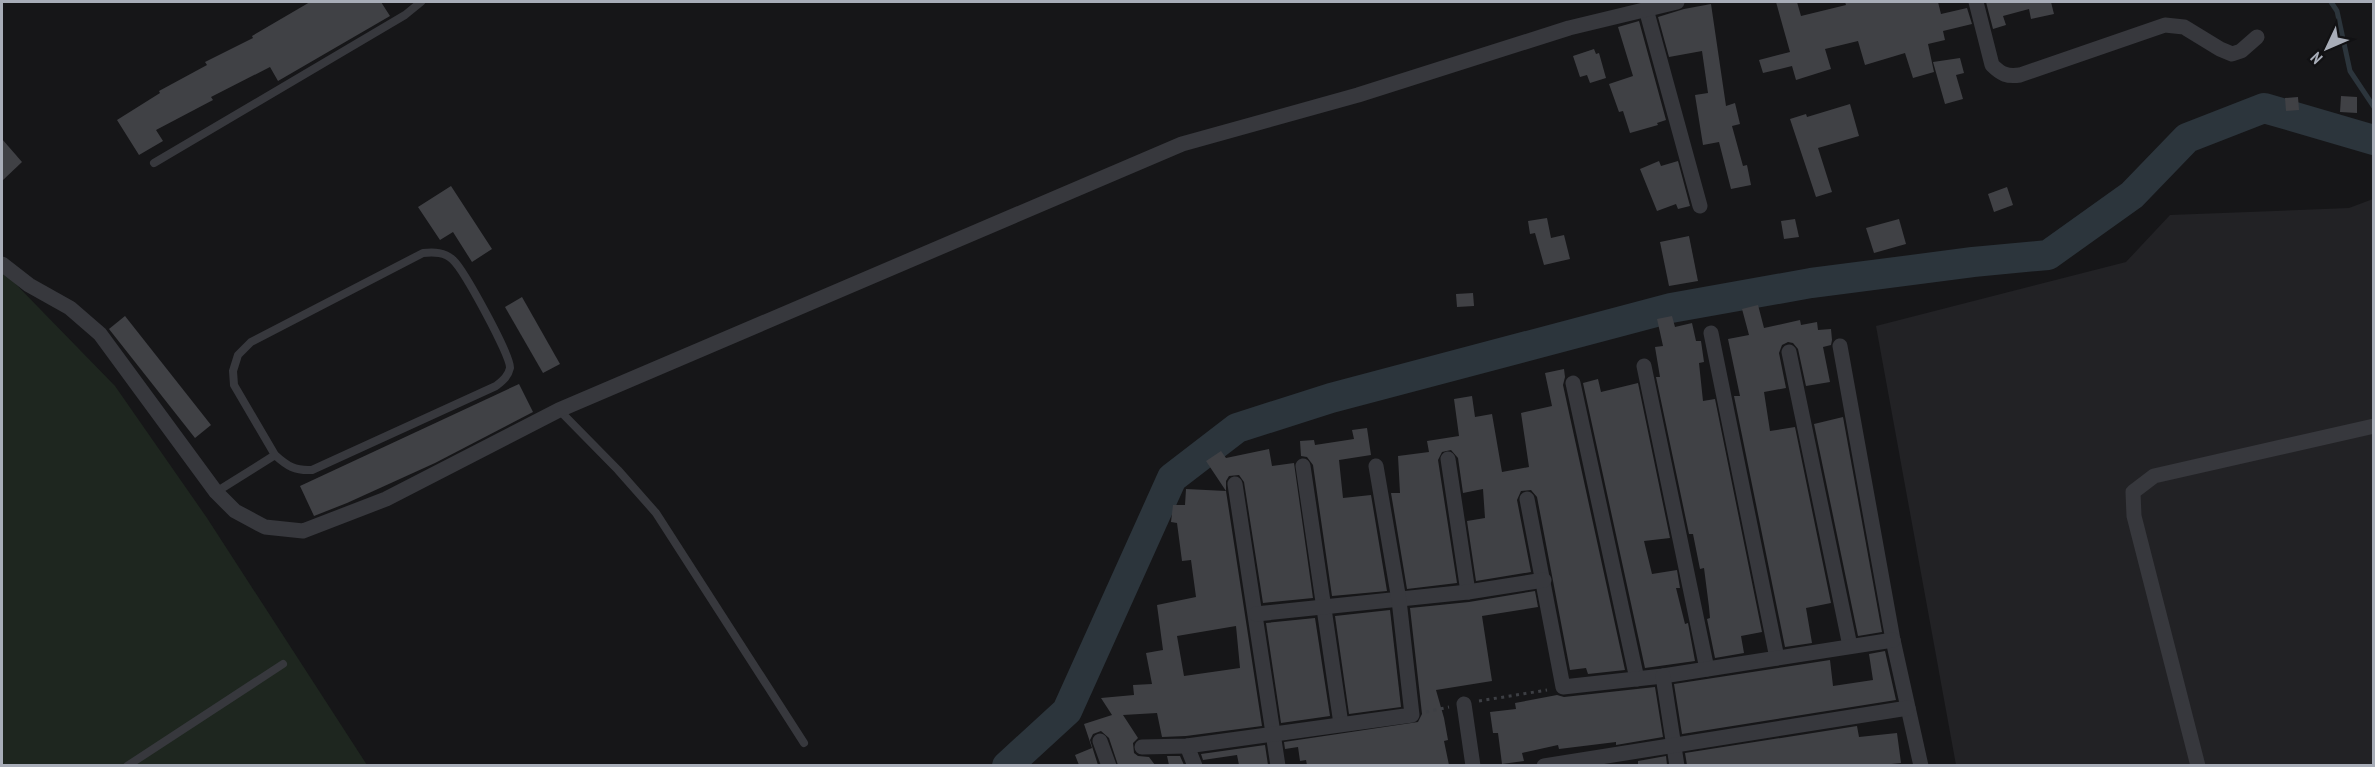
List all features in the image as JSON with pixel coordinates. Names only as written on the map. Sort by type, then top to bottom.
[{"type":"street","points":[[2,264],[29,285],[70,308],[100,334],[216,492],[235,511],[265,527],[303,531],[386,500],[559,410],[1182,144],[1358,96],[1569,28],[1677,2]]},
{"type":"street","points":[[1976,2],[1992,64],[1999,73],[2010,77],[2165,25],[2184,27],[2232,54],[2241,51],[2257,37]]},
{"type":"street","points":[[1646,9],[1700,206]]},
{"type":"street","points":[[1711,333],[1777,658]]},
{"type":"street","points":[[1840,346],[1893,640],[1921,765]]},
{"type":"street","points":[[1789,352],[1850,646]]},
{"type":"street","points":[[1644,366],[1707,669]]},
{"type":"street","points":[[1573,383],[1637,679]]},
{"type":"street","points":[[2198,765],[2134,516],[2133,492],[2154,476],[2373,426]]},
{"type":"street","points":[[1448,459],[1468,592]]},
{"type":"street","points":[[1303,466],[1341,724]]},
{"type":"street","points":[[1142,747],[1187,746],[1412,715],[1399,600],[1376,466]]},
{"type":"street","points":[[1235,484],[1278,765]]},
{"type":"street","points":[[1527,500],[1563,687],[1663,676],[1893,640]]},
{"type":"street","points":[[1256,614],[1468,592],[1544,580]]},
{"type":"street","points":[[1663,676],[1677,765]]},
{"type":"street","points":[[1464,704],[1473,765]]},
{"type":"street","points":[[1544,765],[1908,708]]},
{"type":"street","points":[[1100,741],[1109,765]]},
{"type":"street","points":[[1187,746],[1195,765]]},
{"type":"lane","points":[[154,163],[405,15],[421,2]]},
{"type":"lane","points":[[439,252],[453,259],[466,278],[506,353],[510,367],[505,379],[496,386],[312,470],[299,471],[286,466],[275,455],[234,385],[233,371],[238,355],[251,342],[423,253],[439,252]]},
{"type":"lane","points":[[559,410],[618,470],[656,513],[804,743]]},
{"type":"lane","points":[[216,492],[275,455]]},
{"type":"lane","points":[[127,765],[283,664]]},
{"type":"path","points":[[1412,715],[1563,687]]},
{"type":"shaded area","points":[[2373,199],[2373,765],[1956,765],[1876,326],[2126,262],[2170,215],[2349,208]]},
{"type":"shaded area","points":[[2,270],[115,386],[207,518],[367,765],[2,765]]},
{"type":"building","points":[[310,2],[381,2],[390,16],[278,81],[270,67],[211,97],[213,100],[156,130],[163,141],[139,155],[117,120],[160,93],[159,91],[207,65],[205,62],[253,38],[252,36]]},
{"type":"building","points":[[1776,2],[1797,2],[1801,16],[1846,5],[1845,2],[1938,2],[1941,14],[1967,8],[1972,24],[1943,31],[1945,40],[1928,44],[1934,72],[1913,78],[1905,53],[1865,65],[1858,41],[1825,49],[1831,69],[1796,80],[1792,66],[1763,73],[1759,60],[1790,52]]},
{"type":"building","points":[[1986,2],[2051,2],[2054,14],[2031,19],[2029,9],[2003,16],[2006,25],[1993,29]]},
{"type":"building","points":[[1711,4],[1726,106],[1735,103],[1740,124],[1732,126],[1743,166],[1747,165],[1751,185],[1731,189],[1719,142],[1703,145],[1695,95],[1708,93],[1702,51],[1669,57],[1658,17]]},
{"type":"building","points":[[1639,21],[1666,120],[1657,123],[1658,125],[1630,133],[1623,111],[1619,112],[1609,84],[1633,76],[1618,27]]},
{"type":"building","points":[[1594,49],[1596,54],[1599,53],[1606,78],[1590,83],[1587,75],[1580,77],[1573,56]]},
{"type":"building","points":[[1960,58],[1964,73],[1956,75],[1963,99],[1945,104],[1933,62]]},
{"type":"building","points":[[2341,96],[2357,97],[2357,113],[2340,112]]},
{"type":"building","points":[[2298,97],[2299,110],[2286,111],[2285,98]]},
{"type":"building","points":[[1850,104],[1859,136],[1818,148],[1832,192],[1816,197],[1790,119],[1806,114],[1807,117]]},
{"type":"building","points":[[2,139],[22,162],[2,181]]},
{"type":"building","points":[[1659,161],[1661,166],[1678,161],[1690,206],[1678,209],[1676,204],[1657,211],[1640,169]]},
{"type":"building","points":[[451,186],[492,249],[472,262],[453,232],[440,240],[418,207]]},
{"type":"building","points":[[2007,187],[2013,205],[1994,212],[1988,194]]},
{"type":"building","points":[[1547,218],[1551,238],[1564,235],[1570,259],[1544,265],[1535,233],[1530,234],[1528,221]]},
{"type":"building","points":[[1795,219],[1799,237],[1784,239],[1781,221]]},
{"type":"building","points":[[1899,219],[1906,244],[1874,253],[1866,228]]},
{"type":"building","points":[[1689,236],[1698,281],[1669,286],[1660,242]]},
{"type":"building","points":[[1473,293],[1474,306],[1457,307],[1456,294]]},
{"type":"building","points":[[522,297],[560,364],[543,373],[505,307]]},
{"type":"building","points":[[1758,305],[1764,328],[1800,320],[1801,325],[1817,322],[1818,330],[1831,329],[1832,340],[1831,345],[1823,347],[1830,382],[1806,386],[1798,349],[1793,343],[1788,342],[1782,345],[1779,353],[1786,388],[1764,392],[1770,431],[1795,427],[1831,603],[1806,608],[1812,643],[1785,647],[1734,396],[1740,396],[1728,339],[1749,335],[1742,309]]},
{"type":"building","points":[[125,316],[211,425],[195,438],[109,329]]},
{"type":"building","points":[[1672,316],[1675,327],[1692,323],[1696,341],[1701,341],[1704,362],[1699,363],[1703,401],[1715,399],[1762,632],[1741,636],[1744,653],[1715,658],[1707,619],[1710,618],[1704,568],[1700,569],[1693,534],[1689,534],[1656,377],[1660,377],[1655,347],[1663,346],[1657,319]]},
{"type":"building","points":[[1564,369],[1563,385],[1625,670],[1588,674],[1586,668],[1570,670],[1537,497],[1531,490],[1521,491],[1517,500],[1531,572],[1476,581],[1467,521],[1485,518],[1483,489],[1463,493],[1458,458],[1451,450],[1442,452],[1438,460],[1457,583],[1407,589],[1391,493],[1400,493],[1398,456],[1429,452],[1427,441],[1459,436],[1454,399],[1472,396],[1475,417],[1492,414],[1502,472],[1529,467],[1521,413],[1552,406],[1545,373]]},
{"type":"building","points":[[1598,379],[1601,392],[1638,383],[1670,538],[1644,541],[1652,574],[1677,570],[1680,588],[1676,588],[1685,624],[1688,623],[1695,661],[1645,668],[1583,383]]},
{"type":"building","points":[[519,384],[533,412],[435,463],[314,516],[300,486]]},
{"type":"building","points":[[1843,417],[1882,632],[1858,636],[1814,424]]},
{"type":"building","points":[[1367,428],[1371,455],[1339,460],[1343,498],[1371,495],[1387,591],[1332,596],[1313,465],[1307,457],[1301,456],[1300,441],[1314,440],[1315,445],[1354,439],[1352,430]]},
{"type":"building","points":[[1269,449],[1272,466],[1294,463],[1313,598],[1263,603],[1244,482],[1239,475],[1229,476],[1226,481],[1226,491],[1206,461],[1221,451],[1226,458]]},
{"type":"building","points":[[1186,489],[1226,491],[1262,726],[1162,737],[1157,713],[1123,715],[1138,738],[1133,743],[1134,753],[1138,756],[1149,757],[1155,765],[1118,765],[1109,738],[1101,731],[1093,734],[1090,740],[1098,765],[1079,765],[1075,755],[1092,748],[1084,724],[1112,715],[1101,698],[1134,695],[1133,685],[1152,684],[1146,653],[1163,650],[1157,605],[1196,597],[1191,560],[1182,561],[1177,523],[1171,522],[1173,505],[1185,505]],"holes":[[[1236,626],[1240,668],[1184,676],[1177,636]]]},
{"type":"building","points":[[1535,591],[1538,607],[1482,616],[1492,681],[1436,690],[1448,740],[1444,741],[1449,765],[1307,765],[1306,760],[1300,761],[1298,747],[1285,749],[1284,742],[1418,722],[1422,714],[1410,608],[1469,602]]},
{"type":"building","points":[[1390,610],[1401,707],[1349,714],[1335,616]]},
{"type":"building","points":[[1315,618],[1330,716],[1281,723],[1266,623]]},
{"type":"building","points":[[1885,651],[1896,700],[1682,734],[1674,684],[1830,660],[1833,686],[1873,680],[1869,654]]},
{"type":"building","points":[[1655,687],[1663,737],[1616,745],[1616,742],[1559,749],[1558,745],[1522,753],[1524,761],[1502,764],[1498,733],[1493,733],[1490,712],[1516,709],[1515,703],[1557,695],[1564,697]]},
{"type":"building","points":[[1857,726],[1859,737],[1897,733],[1901,763],[1882,765],[1687,765],[1685,753]]},
{"type":"building","points":[[1265,745],[1268,765],[1239,765],[1237,755],[1203,760],[1201,754]]},
{"type":"building","points":[[1167,756],[1180,756],[1184,765],[1169,765]]},
{"type":"building","points":[[1666,756],[1667,765],[1638,765],[1638,761]]},
{"type":"waterway","points":[[2331,2],[2337,11],[2350,71],[2374,107]]},
{"type":"waterway","points":[[1007,766],[1067,711],[1172,478],[1237,428],[1331,398],[1671,308],[1811,283],[1973,262],[2048,255],[2132,195],[2187,138],[2264,108],[2374,140]]}]
